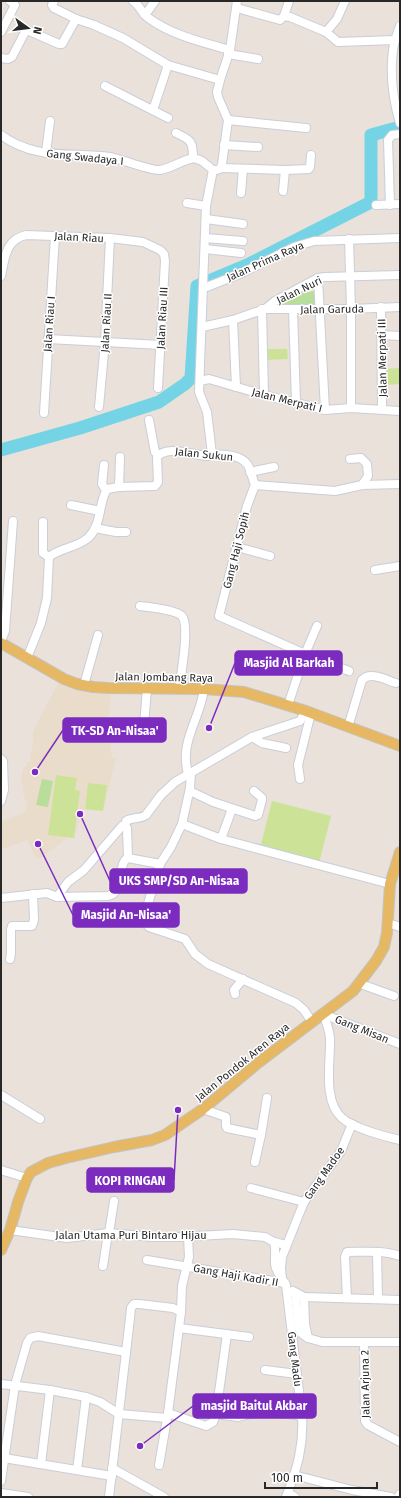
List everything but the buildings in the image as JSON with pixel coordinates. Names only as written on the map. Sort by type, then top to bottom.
[{"type":"main road","name":"Jalan Jombang Raya","points":[[1,642],[64,679],[84,685],[108,688],[147,689],[204,688],[244,692],[288,705],[400,746]]},
{"type":"main road","name":"Jalan Pondok Aren Raya","points":[[27,1178],[31,1172],[48,1163],[83,1153],[135,1144],[165,1135],[204,1108],[353,990],[376,961],[384,947],[388,923],[390,884],[400,852]]},
{"type":"main road","points":[[1,1250],[10,1230],[27,1178]]},
{"type":"street","points":[[1,32],[15,5],[10,1]]},
{"type":"street","points":[[54,1],[52,5],[54,8],[76,19],[94,24],[123,38],[168,65],[220,80]]},
{"type":"street","points":[[133,1],[142,9],[145,15],[165,28],[186,38],[229,52],[258,59]]},
{"type":"street","points":[[145,15],[155,1]]},
{"type":"street","points":[[221,168],[228,120],[217,95],[229,52],[236,3],[280,20],[283,19],[289,1]]},
{"type":"street","points":[[326,32],[337,19],[343,9],[345,1]]},
{"type":"street","points":[[284,16],[290,17],[326,32],[338,42],[396,40]]},
{"type":"street","points":[[1,58],[6,59],[12,57],[24,32],[27,30],[62,44],[76,19]]},
{"type":"street","points":[[400,26],[393,50],[392,74],[394,104],[400,122]]},
{"type":"street","points":[[153,110],[168,65]]},
{"type":"street","points":[[105,86],[168,118]]},
{"type":"street","points":[[228,120],[306,128]]},
{"type":"street","points":[[46,153],[50,122]]},
{"type":"street","points":[[176,133],[190,139],[193,147],[193,158],[202,161],[212,170],[219,170],[221,168],[285,170],[310,168],[311,155]]},
{"type":"street","points":[[390,205],[389,137],[400,134]]},
{"type":"street","name":"Gang Swadaya I","points":[[1,135],[14,144],[29,150],[46,153],[110,157],[158,170],[193,158]]},
{"type":"street","points":[[224,145],[258,147]]},
{"type":"street","points":[[241,193],[243,169]]},
{"type":"street","points":[[212,170],[206,206],[200,381],[200,396],[207,412],[212,454]]},
{"type":"street","points":[[283,191],[285,170]]},
{"type":"street","points":[[188,203],[206,206]]},
{"type":"street","points":[[376,205],[400,204]]},
{"type":"street","points":[[206,219],[243,224]]},
{"type":"street","name":"Jalan Riau","points":[[4,247],[20,236],[26,235],[110,238],[143,242],[160,250]]},
{"type":"street","name":"Jalan Riau I","points":[[44,413],[55,236]]},
{"type":"street","name":"Jalan Riau II","points":[[99,407],[105,342],[110,238]]},
{"type":"street","points":[[205,238],[243,241]]},
{"type":"street","name":"Jalan Prima Raya","points":[[204,286],[242,273],[304,243],[314,240],[400,238]]},
{"type":"street","points":[[349,239],[351,408]]},
{"type":"street","points":[[1,276],[4,247]]},
{"type":"street","points":[[205,249],[240,253]]},
{"type":"street","name":"Jalan Riau III","points":[[158,388],[165,261],[164,254],[160,250]]},
{"type":"street","name":"Jalan Nuri","points":[[202,327],[233,320],[264,309],[275,301],[318,278],[400,275]]},
{"type":"street","points":[[318,278],[325,410]]},
{"type":"street","name":"Jalan Merpati III","points":[[381,307],[382,409]]},
{"type":"street","name":"Jalan Garuda","points":[[264,309],[293,310],[400,307]]},
{"type":"street","points":[[264,309],[264,395]]},
{"type":"street","points":[[293,310],[296,402]]},
{"type":"street","points":[[233,320],[236,387]]},
{"type":"street","points":[[381,336],[400,336]]},
{"type":"street","points":[[48,339],[161,345]]},
{"type":"street","name":"Jalan Merpati I","points":[[200,381],[209,380],[325,410],[351,408],[400,411]]},
{"type":"street","points":[[149,420],[155,452],[158,455]]},
{"type":"street","name":"Jalan Sukun","points":[[106,490],[108,488],[157,485],[156,459],[158,455],[167,450],[202,456],[209,456],[212,454],[232,456],[243,460],[248,464],[255,485]]},
{"type":"street","points":[[119,487],[120,457]]},
{"type":"street","points":[[350,459],[361,458],[367,464],[368,476],[362,485]]},
{"type":"street","points":[[49,556],[53,553],[72,548],[88,537],[95,528],[106,490],[102,484],[104,465]]},
{"type":"street","points":[[250,472],[274,467]]},
{"type":"street","points":[[255,485],[335,491],[362,485],[400,484]]},
{"type":"street","name":"Gang Haji Sopih","points":[[255,485],[247,506],[219,616],[305,654]]},
{"type":"street","points":[[71,506],[100,511]]},
{"type":"street","points":[[1,642],[5,631],[13,521]]},
{"type":"street","points":[[43,522],[43,553],[49,556]]},
{"type":"street","points":[[95,528],[116,532],[126,532]]},
{"type":"street","points":[[237,547],[270,556]]},
{"type":"street","points":[[27,658],[41,623],[47,598],[49,556]]},
{"type":"street","points":[[374,570],[400,566]]},
{"type":"street","points":[[140,606],[175,612],[181,615],[184,621],[186,631],[179,689]]},
{"type":"street","points":[[288,705],[305,654],[317,626]]},
{"type":"street","points":[[84,685],[98,635]]},
{"type":"street","points":[[305,654],[349,670]]},
{"type":"street","points":[[348,727],[362,680],[371,676],[396,683]]},
{"type":"street","points":[[204,688],[198,713],[185,747],[186,766],[190,773],[190,791],[182,824],[171,847],[160,864],[144,917],[145,923],[149,927],[186,939],[195,954],[208,964],[296,1003],[304,1010],[312,1022]]},
{"type":"street","points":[[144,725],[147,689]]},
{"type":"street","points":[[57,897],[68,882],[84,870],[122,826],[124,826],[126,820],[144,817],[161,795],[175,782],[252,736],[300,721],[308,712]]},
{"type":"street","points":[[300,779],[298,765],[308,712]]},
{"type":"street","points":[[252,736],[262,744],[286,748]]},
{"type":"street","points":[[1,759],[4,790],[1,801]]},
{"type":"street","points":[[190,791],[200,797],[255,816],[258,815],[262,798],[254,791]]},
{"type":"street","points":[[221,839],[232,809]]},
{"type":"street","points":[[182,824],[221,839],[390,884]]},
{"type":"street","points":[[1,898],[46,893],[57,897],[108,896],[113,894],[116,890],[123,864],[128,858],[127,828],[124,826]]},
{"type":"street","points":[[128,858],[160,864]]},
{"type":"street","points":[[10,959],[12,954],[12,926],[32,926],[34,920],[33,894]]},
{"type":"street","points":[[388,923],[400,927]]},
{"type":"street","points":[[235,994],[234,990],[243,979]]},
{"type":"street","points":[[358,984],[394,996]]},
{"type":"street","points":[[323,1014],[330,1038],[329,1075],[333,1102],[338,1114],[344,1120],[352,1124],[400,1140]]},
{"type":"street","name":"Gang Misan","points":[[323,1014],[400,1044]]},
{"type":"street","points":[[1,1095],[40,1119]]},
{"type":"street","points":[[255,1162],[267,1098]]},
{"type":"street","points":[[204,1108],[226,1117],[227,1128],[261,1134]]},
{"type":"street","name":"Gang Madoe","points":[[286,1245],[304,1202],[341,1151],[352,1124]]},
{"type":"street","points":[[1,1170],[27,1178]]},
{"type":"street","points":[[251,1188],[304,1202]]},
{"type":"street","points":[[103,1266],[114,1201]]},
{"type":"street","name":"Jalan Utama Puri Bintaro Hijau","points":[[10,1230],[67,1238],[109,1233],[153,1237],[233,1234],[265,1237],[274,1242],[286,1245]]},
{"type":"street","points":[[159,1465],[168,1416],[181,1312],[182,1286],[187,1267],[188,1236]]},
{"type":"street","points":[[274,1242],[276,1253],[274,1264],[276,1271],[284,1283],[295,1293],[304,1297],[378,1298],[400,1300]]},
{"type":"street","name":"Gang Madu","points":[[286,1245],[281,1268],[302,1416],[302,1445],[289,1496]]},
{"type":"street","points":[[347,1298],[345,1254],[347,1252],[392,1253],[400,1256]]},
{"type":"street","points":[[377,1252],[378,1298]]},
{"type":"street","name":"Gang Haji Kadir II","points":[[147,1260],[284,1283]]},
{"type":"street","points":[[295,1293],[299,1328],[301,1333],[308,1338],[316,1341],[328,1342],[400,1342]]},
{"type":"street","points":[[304,1297],[305,1324],[308,1338]]},
{"type":"street","points":[[109,1497],[130,1313],[134,1304],[173,1308],[181,1312]]},
{"type":"street","points":[[179,1328],[249,1338]]},
{"type":"street","points":[[1,1384],[50,1390],[86,1397],[100,1402],[119,1414],[168,1416],[206,1426],[213,1422],[216,1414],[228,1334]]},
{"type":"street","points":[[1,1481],[16,1385],[27,1343],[30,1338],[38,1336],[126,1352]]},
{"type":"street","name":"Jalan Arjuna 2","points":[[364,1342],[365,1421],[368,1425],[400,1442]]},
{"type":"street","points":[[265,1370],[297,1374]]},
{"type":"street","points":[[41,1464],[50,1390]]},
{"type":"street","points":[[77,1470],[86,1397]]},
{"type":"street","points":[[216,1414],[238,1417],[270,1411],[302,1416]]},
{"type":"street","points":[[4,1458],[77,1470],[112,1472],[164,1497]]},
{"type":"street","points":[[294,1475],[352,1490],[391,1497]]},
{"type":"street","points":[[1,1493],[25,1497]]},
{"type":"shaded area","points":[[59,682],[71,688],[85,692],[111,694],[107,737],[111,743],[110,748],[113,758],[116,758],[103,811],[83,809],[74,838],[68,837],[37,859],[27,840],[3,849],[1,844],[1,822],[25,812],[27,801],[24,800],[25,794],[22,793],[24,785],[22,784],[21,779],[24,767],[26,767],[27,762],[30,762],[33,732]]},
{"type":"green space","points":[[314,291],[315,306],[270,308],[292,295]]},
{"type":"green space","points":[[265,349],[287,349],[288,359],[265,360]]},
{"type":"green space","points":[[400,368],[400,384],[384,385],[383,369]]},
{"type":"green space","points":[[56,775],[77,778],[75,790],[80,791],[74,838],[48,835]]},
{"type":"green space","points":[[42,779],[53,781],[48,807],[36,805]]},
{"type":"green space","points":[[88,783],[107,785],[103,811],[85,809]]},
{"type":"green space","points":[[272,801],[331,816],[319,863],[260,848]]},
{"type":"waterway","points":[[1,450],[80,428],[159,402],[185,384],[191,378],[197,286],[247,265],[371,202],[371,135],[400,127]]},
{"type":"place","name":"Masjid Al Barkah","points":[[209,728]]},
{"type":"place","name":"TK-SD An-Nisaa'","points":[[35,772]]},
{"type":"place","name":"UKS SMP/SD An-Nisaa","points":[[80,814]]},
{"type":"place","name":"Masjid An-Nisaa'","points":[[38,844]]},
{"type":"place","name":"KOPI RINGAN","points":[[178,1110]]},
{"type":"place","name":"masjid Baitul Akbar","points":[[140,1446]]}]
